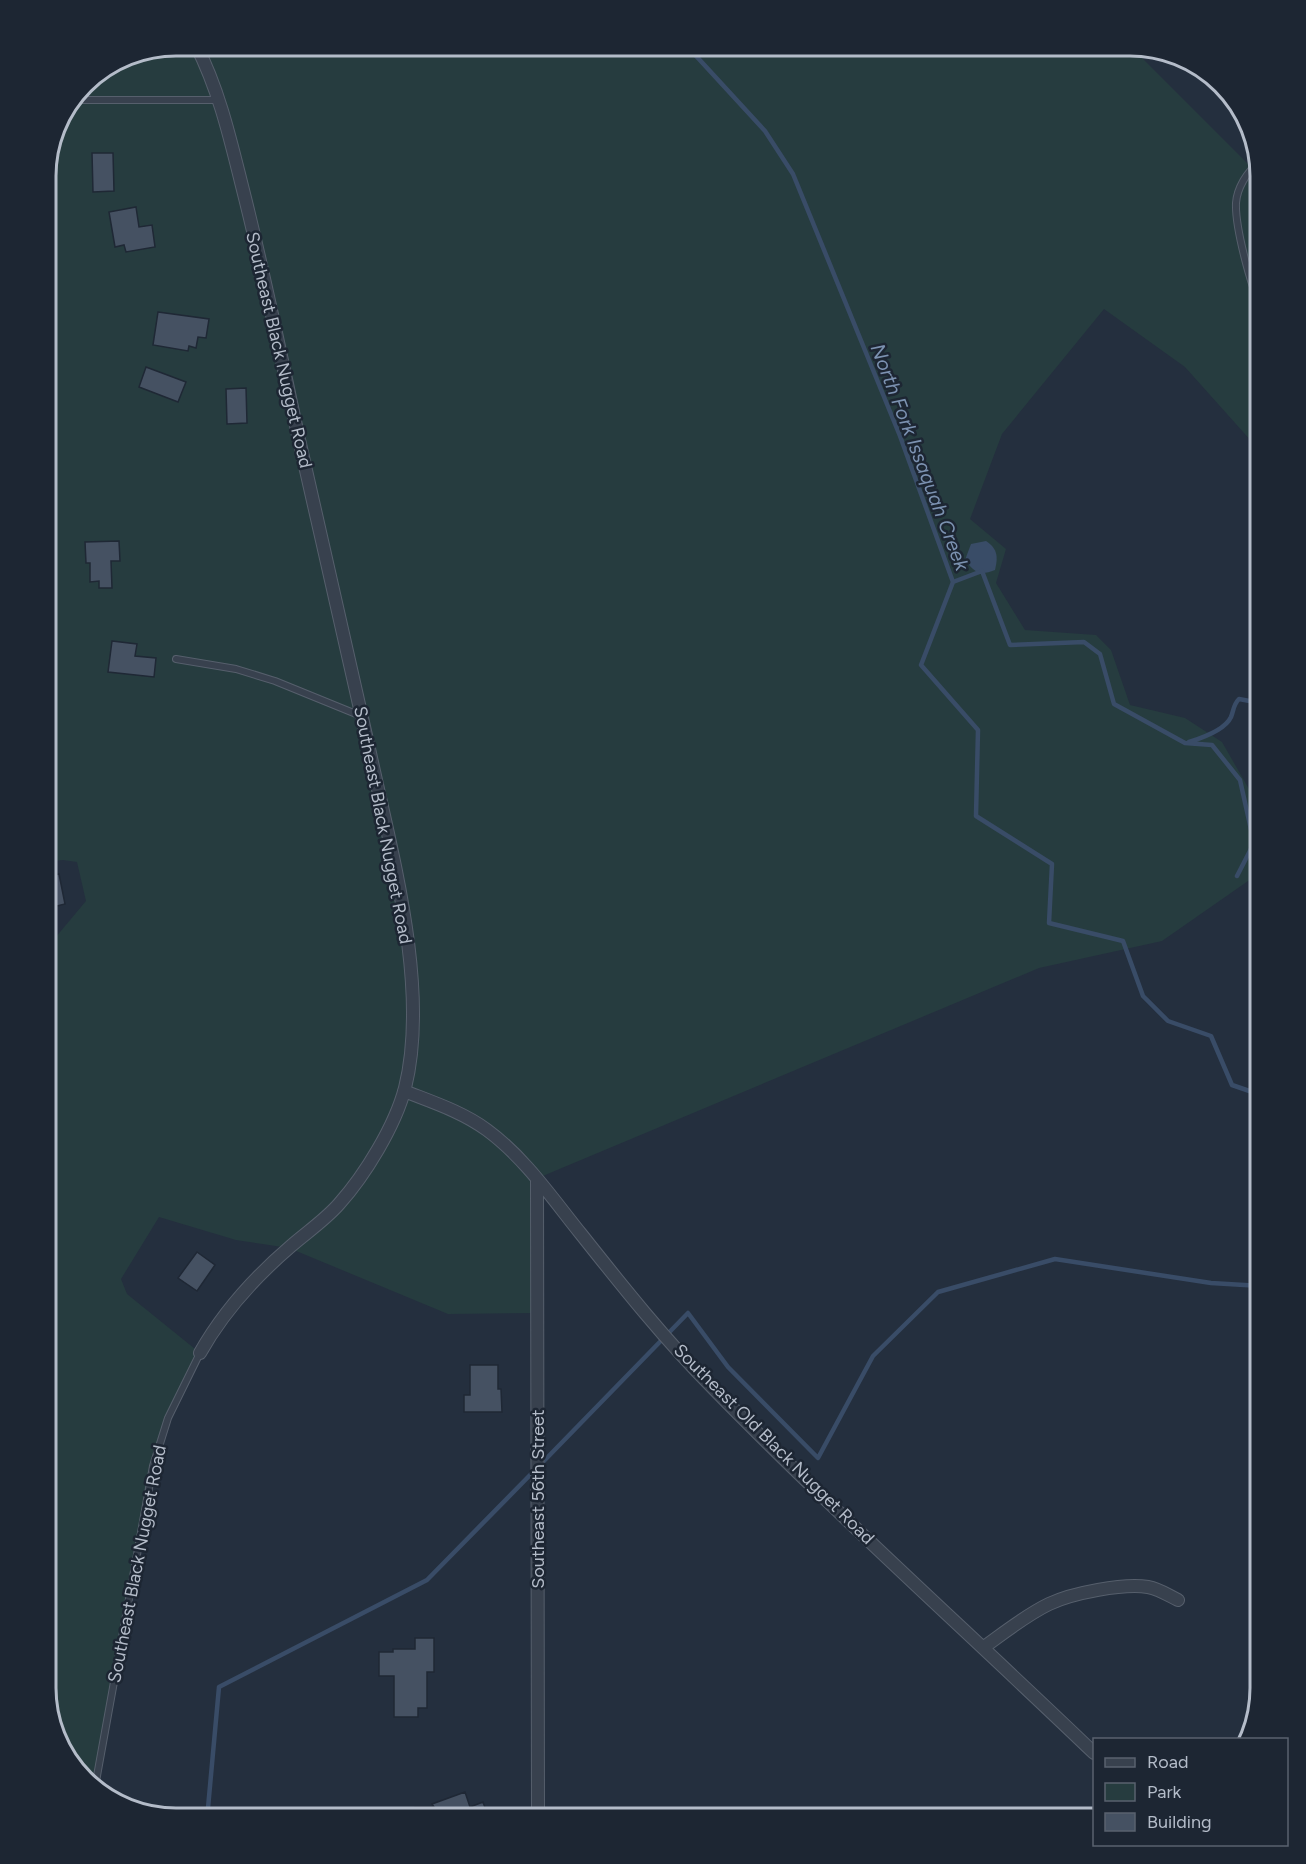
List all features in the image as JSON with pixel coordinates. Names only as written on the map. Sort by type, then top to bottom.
[{"type":"street","name":"Southeast Black Nugget Road","points":[[200,1353],[240,1296],[289,1248],[338,1205],[360,1179],[381,1142],[405,1091],[413,1025],[408,946],[399,890],[362,716],[248,212],[220,100],[201,56]]},
{"type":"street","name":"Southeast Old Black Nugget Road","points":[[405,1091],[458,1113],[486,1129],[512,1151],[627,1290],[708,1383],[805,1480],[1093,1751]]},
{"type":"street","name":"Southeast 56th Street","points":[[537,1179],[538,1808]]},
{"type":"street","points":[[984,1647],[1026,1617],[1051,1603],[1076,1596],[1133,1586],[1150,1587],[1178,1600]]},
{"type":"lane","points":[[82,100],[220,100]]},
{"type":"lane","points":[[1250,169],[1236,202],[1240,234],[1250,275]]},
{"type":"lane","points":[[176,659],[237,669],[275,681],[362,716]]},
{"type":"lane","name":"Southeast Black Nugget Road","points":[[97,1779],[153,1466],[168,1418],[200,1353]]},
{"type":"green space","points":[[167,56],[1139,56],[1249,165],[1250,440],[1185,367],[1104,309],[1002,434],[970,519],[1006,549],[996,583],[1025,630],[1096,635],[1111,650],[1130,705],[1185,718],[1222,742],[1250,791],[1250,880],[1162,941],[1039,968],[538,1178],[538,1313],[448,1314],[289,1248],[236,1240],[159,1217],[121,1279],[127,1294],[200,1353],[168,1418],[153,1466],[97,1779],[80,1762],[65,1735],[57,1705],[56,1689],[56,937],[86,901],[77,862],[56,861],[56,167],[65,129],[80,102],[96,85],[115,72],[144,60]]},
{"type":"water","points":[[986,541],[995,550],[996,565],[995,570],[982,573],[972,568],[965,560],[971,544]]},
{"type":"building","points":[[92,153],[113,153],[114,191],[93,192]]},
{"type":"building","points":[[136,207],[139,227],[152,225],[155,247],[126,252],[124,245],[115,247],[109,212]]},
{"type":"building","points":[[158,312],[209,319],[206,338],[198,337],[196,348],[189,346],[188,351],[153,345]]},
{"type":"building","points":[[146,367],[186,382],[178,402],[139,387]]},
{"type":"building","points":[[246,388],[247,423],[227,424],[226,389]]},
{"type":"building","points":[[119,541],[120,561],[111,561],[112,588],[99,588],[99,581],[90,582],[90,563],[86,563],[85,542]]},
{"type":"building","points":[[112,641],[137,644],[135,656],[156,658],[154,677],[108,672]]},
{"type":"building","points":[[59,874],[65,904],[56,906],[56,875]]},
{"type":"building","points":[[197,1252],[215,1265],[197,1291],[178,1278]]},
{"type":"building","points":[[470,1365],[498,1365],[498,1389],[501,1389],[502,1412],[464,1412],[464,1395],[470,1395]]},
{"type":"building","points":[[415,1638],[434,1638],[434,1672],[427,1672],[427,1708],[418,1708],[418,1717],[394,1717],[394,1676],[379,1676],[379,1652],[393,1652],[393,1649],[415,1649]]},
{"type":"building","points":[[465,1792],[470,1807],[483,1802],[485,1808],[415,1808],[434,1807],[432,1804]]},
{"type":"waterway","name":"North Fork Issaquah Creek","points":[[696,56],[765,131],[793,174],[900,436],[953,582],[921,665],[978,730],[976,816],[1052,864],[1049,923],[1123,941],[1143,996],[1168,1021],[1211,1036],[1232,1085],[1250,1091]]},
{"type":"waterway","points":[[953,582],[982,571],[1010,645],[1084,642],[1100,654],[1114,704],[1185,743],[1212,745],[1240,780],[1250,825]]},
{"type":"waterway","points":[[1189,742],[1224,726],[1239,699],[1250,701]]},
{"type":"waterway","points":[[1237,876],[1250,851]]},
{"type":"waterway","points":[[540,1465],[688,1313],[728,1367],[818,1458],[873,1356],[938,1292],[1055,1259],[1211,1283],[1250,1285]]},
{"type":"waterway","points":[[208,1808],[219,1687],[427,1580],[534,1471]]}]
